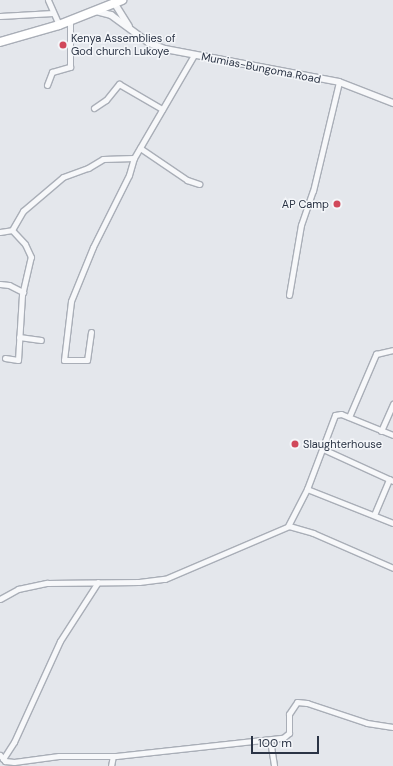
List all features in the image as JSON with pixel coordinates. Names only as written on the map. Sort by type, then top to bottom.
[{"type":"highway","name":"Mumias-Bungoma Road","points":[[0,42],[59,26],[119,2]]},
{"type":"street","points":[[48,0],[59,26]]},
{"type":"street","name":"Mumias-Bungoma Road","points":[[119,2],[131,30]]},
{"type":"street","name":"Mumias-Bungoma Road","points":[[96,11],[111,15],[157,47],[339,82],[393,103]]},
{"type":"street","points":[[0,16],[53,13]]},
{"type":"street","points":[[47,85],[52,72],[70,67],[70,21]]},
{"type":"street","points":[[91,332],[87,360],[64,360],[71,301],[93,247],[106,226],[129,175],[134,158],[194,55]]},
{"type":"street","points":[[289,295],[301,225],[313,192],[339,82]]},
{"type":"street","points":[[94,108],[106,100],[119,84],[162,109]]},
{"type":"street","points":[[140,148],[187,180],[199,184]]},
{"type":"street","points":[[12,230],[23,211],[63,177],[88,168],[103,159],[134,158]]},
{"type":"street","points":[[0,232],[12,230]]},
{"type":"street","points":[[5,358],[18,360],[23,292],[31,254],[12,230]]},
{"type":"street","points":[[0,284],[9,285],[23,292]]},
{"type":"street","points":[[19,337],[41,340]]},
{"type":"street","points":[[349,417],[376,354],[393,350]]},
{"type":"street","points":[[381,431],[393,404]]},
{"type":"street","points":[[0,599],[10,591],[28,586],[61,581],[146,582],[175,576],[288,526],[307,489],[323,449],[334,415],[340,413],[393,435]]},
{"type":"street","points":[[323,449],[391,480],[374,515]]},
{"type":"street","points":[[307,489],[393,523]]},
{"type":"street","points":[[288,526],[313,533],[393,568]]},
{"type":"street","points":[[98,582],[60,641],[14,742],[2,757],[10,762],[59,756],[113,756],[283,738],[289,733],[289,714],[296,702],[307,703],[367,723],[393,727]]},
{"type":"street","points":[[270,740],[274,766]]},
{"type":"street","points":[[111,766],[113,756]]},
{"type":"place","name":"Kenya Assemblies of God church Lukoye","points":[[63,45]]},
{"type":"place","name":"AP Camp","points":[[337,204]]},
{"type":"place","name":"Slaughterhouse","points":[[295,444]]}]
